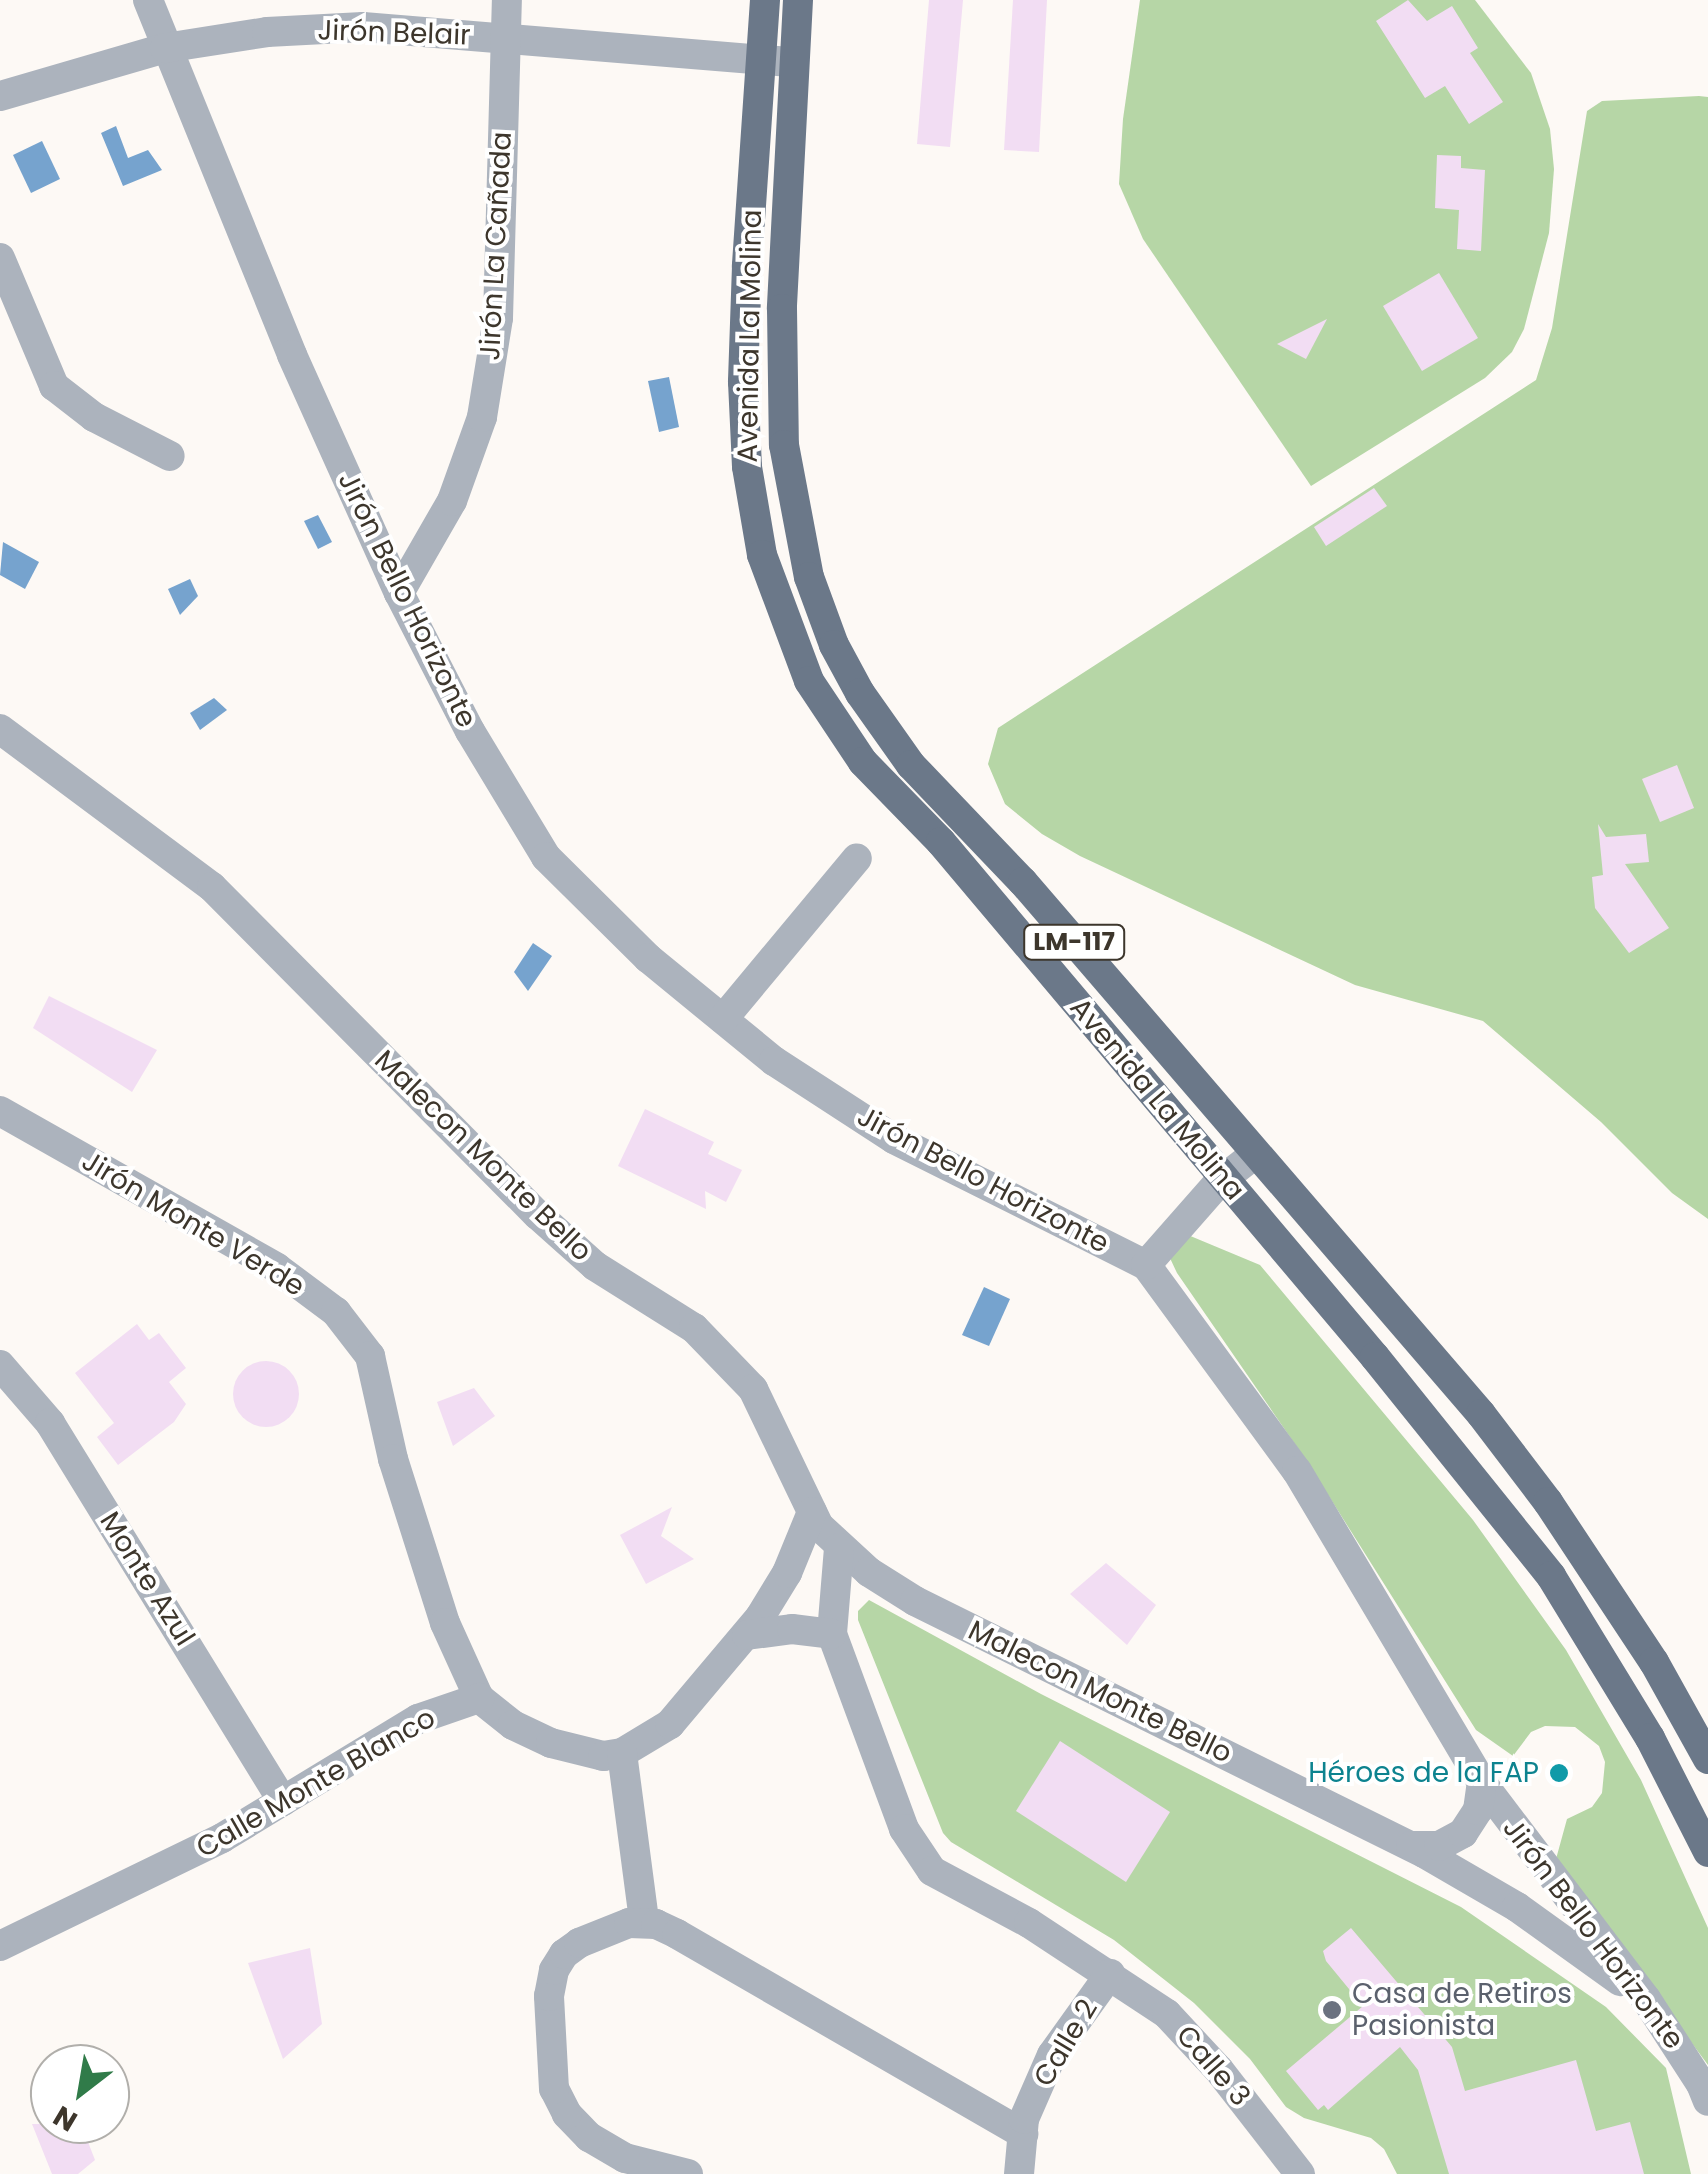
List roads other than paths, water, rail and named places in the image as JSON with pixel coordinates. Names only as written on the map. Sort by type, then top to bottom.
[{"type":"main road","name":"Avenida La Molina","points":[[765,0],[746,283],[746,467],[762,555],[793,647],[841,733],[863,762],[941,842],[1551,1576],[1650,1738],[1708,1852]]},
{"type":"main road","name":"Avenida La Molina","points":[[798,0],[782,309],[784,445],[809,577],[834,645],[860,693],[910,765],[1023,882],[1480,1414],[1548,1502],[1654,1662],[1708,1759]]},
{"type":"street","name":"Jirón Bello Horizonte","points":[[148,0],[292,356],[399,593],[470,731],[546,857],[648,958],[774,1061],[894,1139],[1146,1265],[1298,1470],[1482,1783],[1646,2000],[1702,2084],[1708,2101]]},
{"type":"street","name":"Jirón La Cañada","points":[[399,593],[452,501],[482,417],[498,318],[507,0]]},
{"type":"street","name":"Jirón Belair","points":[[0,96],[165,48],[268,32],[363,27],[794,62]]},
{"type":"street","points":[[0,258],[54,386],[94,417],[170,456]]},
{"type":"street","name":"Malecon Monte Bello","points":[[0,729],[212,887],[538,1215],[595,1266],[694,1328],[753,1389],[812,1512],[839,1548],[914,1601],[1411,1846],[1517,1908],[1646,2000]]},
{"type":"street","points":[[723,1019],[857,858]]},
{"type":"street","name":"Jirón Monte Verde","points":[[0,1111],[277,1268],[336,1312],[370,1356],[393,1459],[445,1623],[478,1698]]},
{"type":"street","points":[[1146,1265],[1224,1178],[1255,1154]]},
{"type":"street","name":"Monte Azul","points":[[0,1364],[50,1424],[283,1801]]},
{"type":"street","points":[[478,1698],[514,1725],[550,1743],[603,1756],[622,1753],[670,1724],[747,1635],[787,1573],[812,1512]]},
{"type":"street","points":[[747,1635],[792,1629],[832,1634],[839,1548]]},
{"type":"street","name":"Calle 3","points":[[832,1634],[904,1830],[932,1871],[1110,1974],[1167,2014],[1220,2070],[1300,2174]]},
{"type":"street","name":"Calle Monte Blanco","points":[[0,1946],[206,1846],[418,1719],[478,1698]]},
{"type":"street","points":[[622,1753],[644,1921]]},
{"type":"street","points":[[1411,1846],[1439,1846],[1463,1832],[1478,1810],[1482,1783]]},
{"type":"street","points":[[688,2174],[625,2158],[589,2138],[567,2114],[554,2088],[549,1996],[554,1970],[564,1954],[578,1943],[644,1921],[677,1934],[1023,2134]]},
{"type":"street","name":"Calle 2","points":[[1019,2174],[1024,2119],[1052,2055],[1110,1974]]},
{"type":"water","points":[[116,126],[128,158],[148,150],[162,170],[123,186],[101,133]]},
{"type":"water","points":[[42,141],[60,179],[31,193],[13,155]]},
{"type":"water","points":[[669,377],[679,427],[659,432],[648,381]]},
{"type":"water","points":[[318,515],[332,542],[318,549],[304,521]]},
{"type":"water","points":[[3,542],[39,562],[25,589],[0,575]]},
{"type":"water","points":[[190,579],[198,596],[180,615],[168,589]]},
{"type":"water","points":[[214,698],[227,710],[200,730],[190,713]]},
{"type":"water","points":[[533,943],[552,956],[528,991],[514,972]]},
{"type":"water","points":[[984,1287],[1010,1299],[989,1346],[962,1335]]},
{"type":"place","name":"Héroes de la FAP","points":[[1559,1773]]},
{"type":"place","name":"Casa de Retiros Pasionista","points":[[1332,2010]]}]
